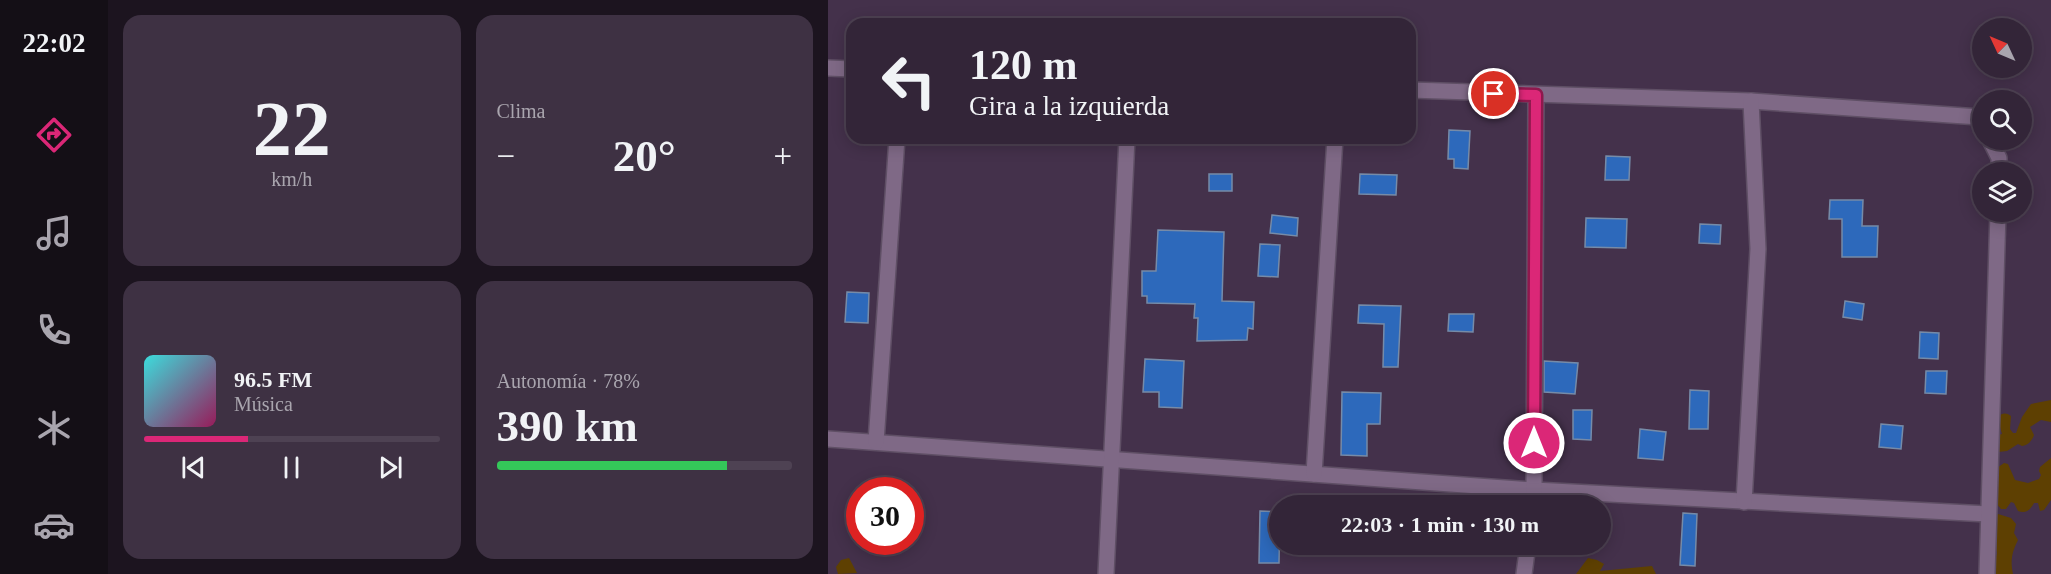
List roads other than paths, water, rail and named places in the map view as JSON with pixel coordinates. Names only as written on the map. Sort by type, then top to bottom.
[{"type":"street","points":[[828,68],[846,69]]},
{"type":"street","points":[[1416,90],[1751,101],[1972,117]]},
{"type":"street","points":[[1533,495],[1536,95]]},
{"type":"street","points":[[1744,502],[1758,249],[1751,101]]},
{"type":"street","points":[[876,442],[897,144]]},
{"type":"street","points":[[1106,574],[1127,144]]},
{"type":"street","points":[[1314,474],[1335,144]]},
{"type":"street","points":[[1987,574],[1998,222]]},
{"type":"street","points":[[828,439],[1534,490],[1988,514]]},
{"type":"street","points":[[1524,574],[1526,555]]}]
